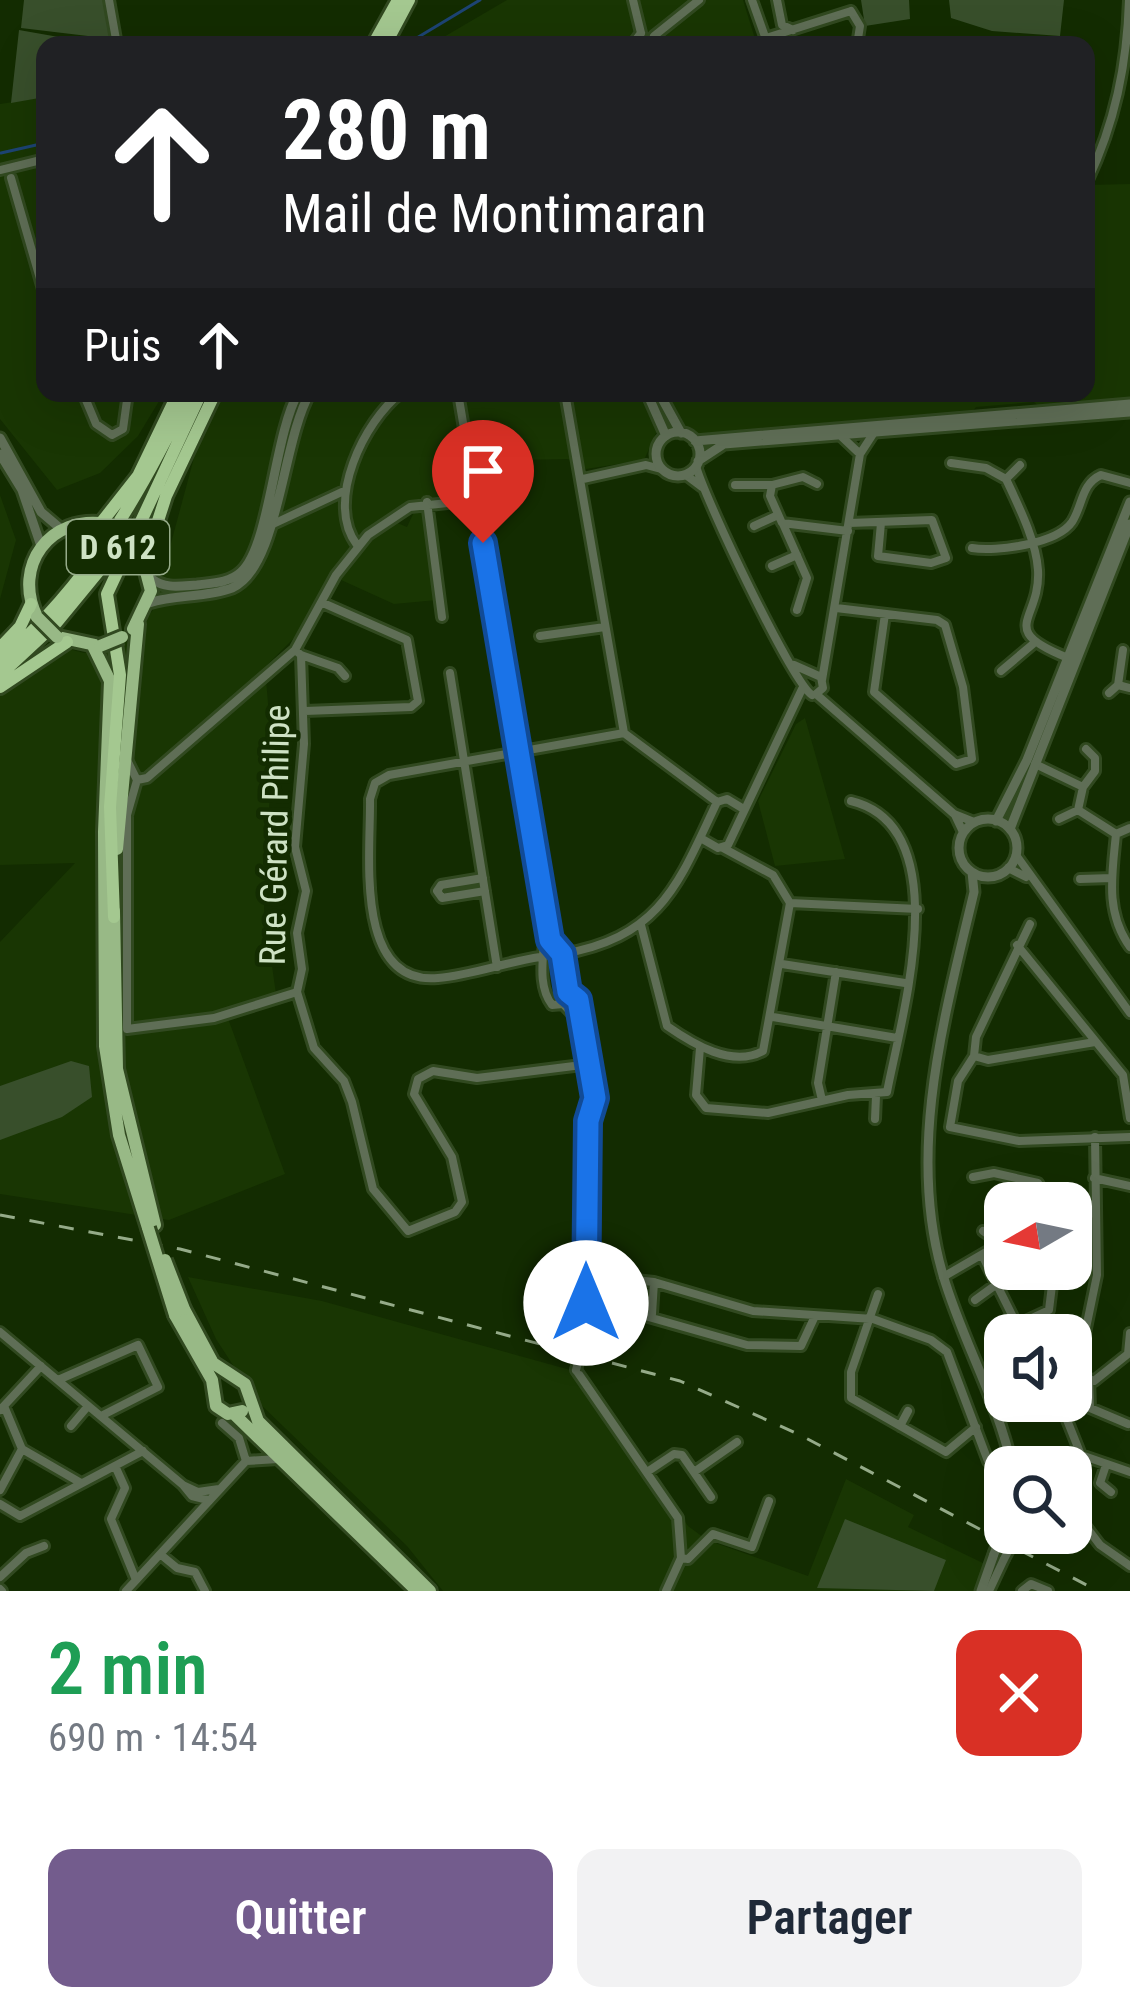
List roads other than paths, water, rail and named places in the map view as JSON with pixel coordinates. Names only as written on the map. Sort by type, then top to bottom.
[{"type":"highway","points":[[378,36],[398,0]]},
{"type":"highway","points":[[390,36],[410,0]]},
{"type":"highway","name":"D 612","points":[[105,524],[138,476],[174,402]]},
{"type":"highway","name":"D 612","points":[[0,661],[101,554],[131,508],[184,402]]},
{"type":"highway","points":[[114,917],[110,807],[120,676],[107,594],[118,562],[162,485],[197,402]]},
{"type":"highway","name":"D 612","points":[[0,675],[57,622],[110,559],[156,485],[197,402]]},
{"type":"highway","name":"D 612","points":[[142,552],[211,402]]},
{"type":"highway","name":"D 612","points":[[0,648],[34,610]]},
{"type":"highway","points":[[0,687],[62,639]]},
{"type":"main road","points":[[138,624],[122,637],[96,646],[62,639],[34,610],[30,569],[41,546],[61,529],[105,524],[142,552],[152,579],[149,603],[138,624],[123,745],[114,917],[123,1106],[151,1226]]},
{"type":"main road","points":[[96,646],[110,681],[104,832],[105,1046],[119,1135],[216,1406],[415,1590]]},
{"type":"main road","points":[[180,1312],[213,1363],[249,1389],[248,1403],[281,1447],[430,1591]]},
{"type":"main road","points":[[214,1390],[219,1382],[235,1378]]},
{"type":"main road","points":[[229,1417],[248,1403]]},
{"type":"street","points":[[109,0],[115,36]]},
{"type":"street","points":[[633,0],[641,33]]},
{"type":"street","points":[[660,36],[699,0]]},
{"type":"street","points":[[752,0],[765,36]]},
{"type":"street","points":[[777,0],[782,25]]},
{"type":"street","points":[[851,11],[855,0]]},
{"type":"street","points":[[1095,164],[1111,127],[1129,0]]},
{"type":"street","points":[[780,36],[851,11]]},
{"type":"street","points":[[851,11],[860,26],[858,36]]},
{"type":"street","points":[[772,36],[782,25]]},
{"type":"street","points":[[782,25],[793,30]]},
{"type":"street","points":[[641,33],[647,36]]},
{"type":"street","points":[[0,171],[36,162]]},
{"type":"street","points":[[11,178],[20,168],[36,163]]},
{"type":"street","points":[[0,171],[11,178],[36,265]]},
{"type":"street","points":[[88,402],[105,434],[123,429],[127,402]]},
{"type":"street","points":[[152,579],[164,586],[188,586],[218,583],[243,570],[256,548],[282,430],[294,402]]},
{"type":"street","points":[[149,603],[220,591],[246,580],[263,555],[290,434],[306,402]]},
{"type":"street","points":[[357,545],[351,536],[346,490],[370,422],[391,402]]},
{"type":"street","points":[[460,402],[518,754],[515,767],[545,952],[548,1002],[563,1004],[581,1022]]},
{"type":"street","points":[[568,402],[624,733],[717,802]]},
{"type":"street","points":[[651,402],[666,436]]},
{"type":"street","points":[[664,402],[680,433],[695,441],[1130,408]]},
{"type":"street","points":[[582,480],[589,473],[646,466],[673,476],[686,475],[724,444],[1130,408]]},
{"type":"street","points":[[646,466],[666,436],[680,433]]},
{"type":"street","points":[[723,848],[795,707],[827,664],[860,454],[873,434]]},
{"type":"street","points":[[842,436],[860,454]]},
{"type":"street","points":[[0,438],[41,512],[61,529]]},
{"type":"street","points":[[695,441],[703,488],[775,638],[793,664],[954,814],[974,822],[996,820],[1010,829]]},
{"type":"street","points":[[0,454],[22,490],[41,546]]},
{"type":"street","points":[[656,454],[661,469]]},
{"type":"street","points":[[951,463],[986,468],[1006,478],[1030,541],[1037,579],[1024,625],[1033,644],[1067,658]]},
{"type":"street","points":[[1006,478],[1020,465]]},
{"type":"street","points":[[686,475],[703,488]]},
{"type":"street","points":[[972,548],[988,551],[1067,527],[1092,479],[1112,475],[1130,483]]},
{"type":"street","points":[[735,485],[772,485],[803,477],[817,484]]},
{"type":"street","points":[[772,485],[780,519],[807,578],[797,610]]},
{"type":"street","points":[[270,526],[346,490]]},
{"type":"street","points":[[136,780],[147,778],[298,652],[357,545],[393,517],[428,502],[476,500]]},
{"type":"street","points":[[428,502],[442,617]]},
{"type":"street","points":[[996,820],[1010,802],[1130,502]]},
{"type":"street","points":[[274,505],[292,513]]},
{"type":"street","points":[[754,526],[780,519],[848,527],[881,523],[932,520],[946,558],[931,563],[878,556],[881,523]]},
{"type":"street","points":[[1130,524],[1010,829],[1028,878],[1125,999],[1130,1013]]},
{"type":"street","points":[[772,566],[796,555]]},
{"type":"street","points":[[305,711],[411,706],[418,701],[406,640],[323,603]]},
{"type":"street","points":[[836,608],[885,614],[945,626],[963,687],[972,759],[965,764],[956,764],[874,692],[885,614]]},
{"type":"street","points":[[540,636],[605,627]]},
{"type":"street","points":[[1001,671],[1033,644]]},
{"type":"street","points":[[1109,693],[1118,685],[1123,650]]},
{"type":"street","points":[[298,652],[338,668],[345,676]]},
{"type":"street","name":"Rue Gérard Philipe","points":[[121,1030],[214,1018],[296,992],[302,969],[297,933],[306,891],[295,847],[305,711],[298,652]]},
{"type":"street","points":[[450,674],[497,967]]},
{"type":"street","points":[[812,681],[814,695]]},
{"type":"street","points":[[812,681],[814,695]]},
{"type":"street","points":[[1118,685],[1130,688]]},
{"type":"street","points":[[814,695],[832,704]]},
{"type":"street","points":[[795,707],[814,695]]},
{"type":"street","points":[[624,733],[389,775],[372,789],[374,927],[383,953],[411,975],[436,979],[545,952],[562,954],[603,945],[641,925],[675,890],[704,839],[717,802]]},
{"type":"street","points":[[121,1030],[127,815],[136,780],[123,745]]},
{"type":"street","points":[[1059,820],[1078,810],[1083,788],[1095,771],[1095,758],[1086,749]]},
{"type":"street","points":[[1034,764],[1083,788]]},
{"type":"street","points":[[717,802],[727,799],[742,808]]},
{"type":"street","points":[[700,1048],[696,1095],[706,1108],[768,1113],[822,1100],[887,1093],[918,909],[903,843],[863,804],[850,801]]},
{"type":"street","points":[[1078,810],[1116,834]]},
{"type":"street","points":[[954,814],[963,832],[959,854],[972,872],[974,892],[941,1033],[931,1112],[930,1200],[944,1277],[1004,1446]]},
{"type":"street","points":[[963,832],[974,822]]},
{"type":"street","points":[[1116,834],[1130,828]]},
{"type":"street","points":[[1116,834],[1112,916],[1130,946]]},
{"type":"street","points":[[641,925],[664,1021],[700,1048],[755,1056],[769,1042],[790,903],[773,875],[704,839]]},
{"type":"street","points":[[974,892],[986,877],[1008,868],[1016,855]]},
{"type":"street","points":[[1008,868],[1028,878]]},
{"type":"street","points":[[972,872],[986,877]]},
{"type":"street","points":[[483,878],[441,885],[437,891],[442,898],[485,891]]},
{"type":"street","points":[[1080,879],[1112,878]]},
{"type":"street","points":[[790,903],[918,909]]},
{"type":"street","points":[[1030,924],[976,1037],[974,1056],[958,1081],[950,1127],[1019,1141],[1130,1137]]},
{"type":"street","points":[[1017,945],[1123,1075],[1130,1118]]},
{"type":"street","points":[[562,954],[568,992],[563,1004]]},
{"type":"street","points":[[782,964],[905,983]]},
{"type":"street","points":[[822,1100],[818,1083],[836,972]]},
{"type":"street","points":[[296,992],[314,1048],[344,1081],[373,1189],[408,1231],[455,1212],[462,1202],[452,1157],[414,1094],[418,1079],[434,1071],[477,1078],[590,1064]]},
{"type":"street","points":[[568,992],[578,1000],[595,1098],[588,1121],[586,1331],[576,1370],[678,1518],[681,1558],[666,1591]]},
{"type":"street","points":[[773,1017],[897,1038]]},
{"type":"street","points":[[974,1056],[988,1060],[1095,1042]]},
{"type":"street","points":[[875,1120],[876,1096]]},
{"type":"street","points":[[1090,1314],[1097,1275],[1095,1137]]},
{"type":"street","points":[[973,1177],[994,1173],[1034,1182]]},
{"type":"street","points":[[1094,1178],[1130,1188]]},
{"type":"street","points":[[1092,1213],[1096,1212]]},
{"type":"street","points":[[944,1277],[982,1255],[984,1259]]},
{"type":"street","points":[[586,1275],[654,1282],[753,1311],[873,1319],[931,1340],[947,1352],[984,1450]]},
{"type":"street","points":[[652,1314],[654,1282]]},
{"type":"street","points":[[975,1300],[989,1290]]},
{"type":"street","points":[[999,1290],[1012,1321],[1022,1325],[1049,1310],[1051,1290]]},
{"type":"street","points":[[878,1294],[848,1388],[851,1398],[946,1452],[976,1427]]},
{"type":"street","points":[[638,1314],[652,1314],[746,1345],[801,1346],[815,1316]]},
{"type":"street","points":[[0,1332],[103,1414],[192,1496],[210,1500]]},
{"type":"street","points":[[1092,1379],[1099,1379],[1128,1354],[1130,1333]]},
{"type":"street","points":[[58,1380],[138,1345],[158,1387],[103,1414]]},
{"type":"street","points":[[40,1366],[2,1408],[22,1449],[82,1483]]},
{"type":"street","points":[[71,1426],[88,1406]]},
{"type":"street","points":[[1092,1409],[1128,1424]]},
{"type":"street","points":[[901,1426],[908,1411]]},
{"type":"street","points":[[229,1417],[246,1461]]},
{"type":"street","points":[[1068,1422],[1082,1455],[1105,1468],[1130,1472]]},
{"type":"street","points":[[694,1472],[737,1442]]},
{"type":"street","points":[[0,1490],[22,1449]]},
{"type":"street","points":[[0,1504],[20,1516],[143,1451]]},
{"type":"street","points":[[647,1472],[674,1454],[682,1455],[711,1497]]},
{"type":"street","points":[[127,1590],[246,1461],[278,1459]]},
{"type":"street","points":[[116,1468],[124,1488],[111,1520],[136,1580]]},
{"type":"street","points":[[1105,1468],[1100,1483],[1112,1492]]},
{"type":"street","points":[[183,1485],[198,1492],[220,1489]]},
{"type":"street","points":[[681,1558],[688,1559],[713,1534],[752,1547],[769,1502]]},
{"type":"street","points":[[1092,1532],[1112,1556],[1130,1566]]},
{"type":"street","points":[[0,1577],[26,1553],[44,1546]]},
{"type":"street","points":[[160,1553],[178,1568],[195,1572],[206,1591]]},
{"type":"street","points":[[985,1591],[1000,1554]]},
{"type":"street","points":[[1022,1591],[1031,1584],[1048,1591]]},
{"type":"waterway","points":[[420,36],[480,0]]},
{"type":"waterway","points":[[1,153],[36,145]]},
{"type":"railway","points":[[0,1215],[180,1249],[680,1381],[798,1434],[1098,1591]]}]
